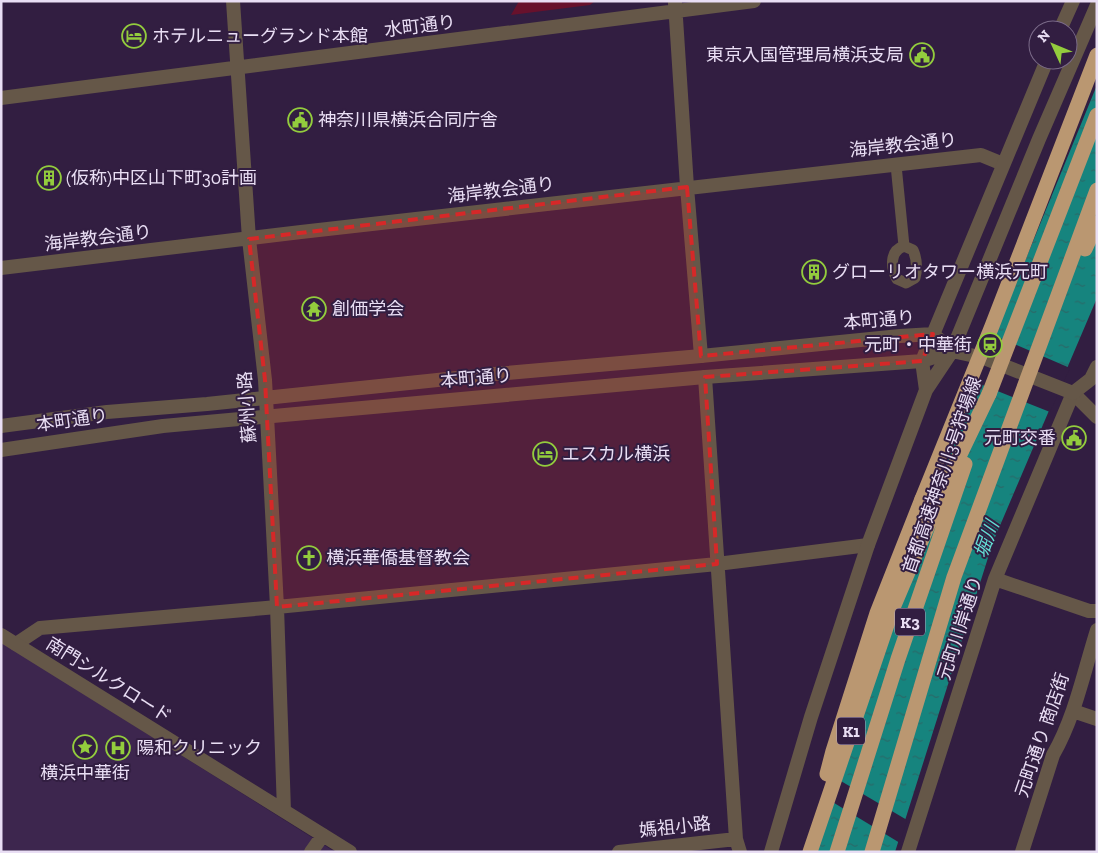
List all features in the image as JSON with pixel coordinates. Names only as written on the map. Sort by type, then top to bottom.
[{"type":"highway","points":[[811,850],[833,751],[877,613],[992,326],[1097,55]]},
{"type":"highway","name":"首都高速神奈川3号狩場線","points":[[837,852],[898,660],[989,394],[1097,115]]},
{"type":"highway","name":"K3","points":[[872,852],[954,577],[1097,190]]},
{"type":"highway","points":[[1044,337],[1097,223]]},
{"type":"highway","name":"K1","points":[[811,850],[892,610],[942,492],[989,394]]},
{"type":"street","name":"蘇州小路","points":[[233,1],[249,239],[266,398],[277,606],[284,811]]},
{"type":"street","name":"水町通り","points":[[1,98],[238,68],[676,6],[754,1]]},
{"type":"street","points":[[1064,20],[1073,1]]},
{"type":"street","points":[[771,852],[811,717],[868,544],[926,390],[952,351],[1039,139],[1097,5]]},
{"type":"street","points":[[676,6],[687,188],[701,356]]},
{"type":"street","points":[[926,390],[922,361],[1043,70]]},
{"type":"street","name":"海岸教会通り","points":[[1,268],[981,155],[1003,164]]},
{"type":"street","name":"本町通り","points":[[1,426],[107,412],[900,336],[933,334],[952,351],[922,361],[705,377],[163,426],[1,450]]},
{"type":"street","points":[[952,351],[984,358],[1073,393],[1097,417]]},
{"type":"street","points":[[1073,393],[1090,379],[1097,367]]},
{"type":"street","points":[[705,377],[738,845]]},
{"type":"street","name":"元町川岸通り","points":[[913,850],[995,579],[1073,393]]},
{"type":"street","points":[[16,644],[40,628],[717,564],[868,544]]},
{"type":"street","points":[[995,579],[1089,611],[1097,612]]},
{"type":"street","name":"元町通り 商店街","points":[[1022,852],[1053,755],[1060,743],[1073,710],[1097,630]]},
{"type":"street","name":"南門シルクロード","points":[[1,635],[350,852]]},
{"type":"street","points":[[1073,710],[1097,719]]},
{"type":"street","points":[[311,852],[323,835]]},
{"type":"street","name":"媽祖小路","points":[[619,852],[738,845]]},
{"type":"lane","points":[[896,165],[904,246]]},
{"type":"highlighted area","points":[[687,187],[701,356],[933,334],[922,361],[705,377],[717,564],[277,607],[265,380],[249,239]]},
{"type":"shaded area","points":[[519,1],[595,1],[590,5],[511,15]]},
{"type":"shaded area","name":"横浜中華街","points":[[1,642],[335,852],[1,852]]},
{"type":"water","name":"堀川","points":[[1097,85],[1097,298],[993,542],[895,852],[806,852],[980,371]]},
{"type":"pier","points":[[993,335],[1070,368],[1050,412],[975,382]]},
{"type":"pier","points":[[829,774],[907,820],[900,843],[821,795]]},
{"type":"place","name":"ホテルニューグランド本館","points":[[134,36]]},
{"type":"place","name":"東京入国管理局横浜支局","points":[[922,55]]},
{"type":"place","name":"神奈川県横浜合同庁舎","points":[[300,120]]},
{"type":"place","name":"(仮称)中区山下町30計画","points":[[49,178]]},
{"type":"place","name":"グローリオタワー横浜元町","points":[[814,272]]},
{"type":"place","name":"創価学会","points":[[314,309]]},
{"type":"place","name":"元町・中華街","points":[[990,345]]},
{"type":"place","name":"元町交番","points":[[1074,438]]},
{"type":"place","name":"エスカル横浜","points":[[545,454]]},
{"type":"place","name":"横浜華僑基督教会","points":[[309,558]]},
{"type":"place","name":"横浜中華街","points":[[85,747]]},
{"type":"place","name":"陽和クリニック","points":[[118,748]]}]
